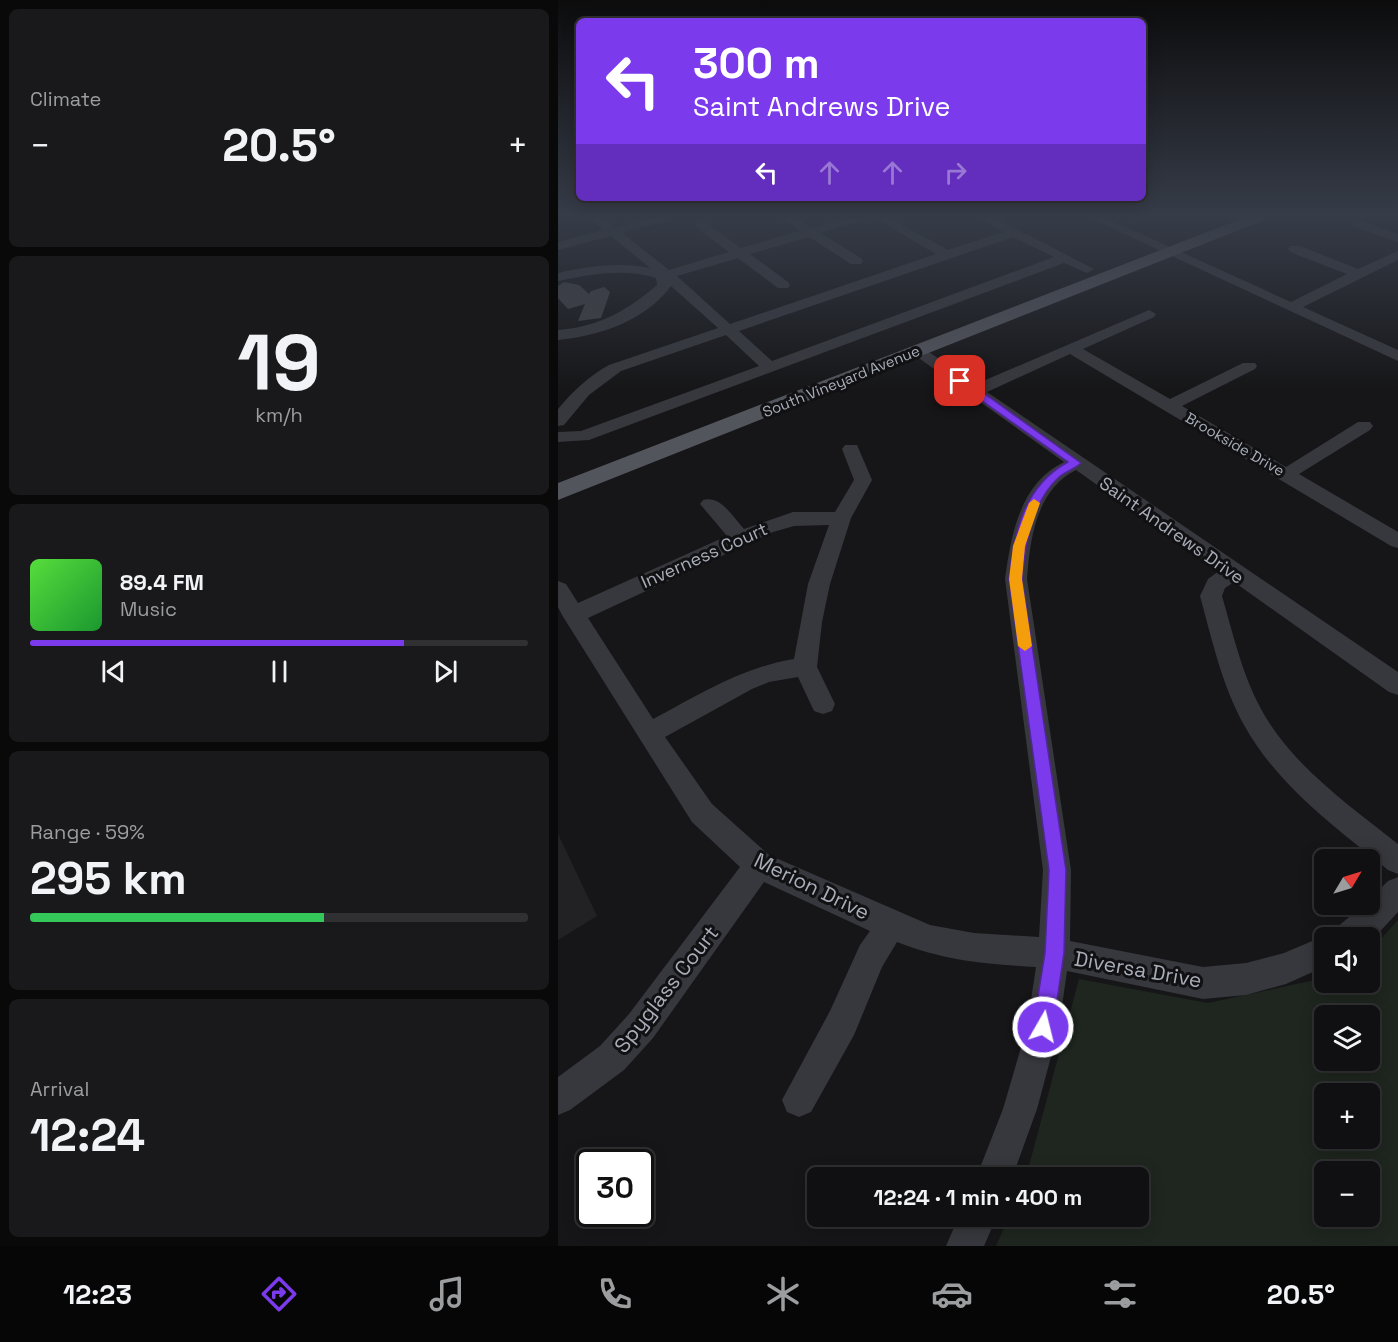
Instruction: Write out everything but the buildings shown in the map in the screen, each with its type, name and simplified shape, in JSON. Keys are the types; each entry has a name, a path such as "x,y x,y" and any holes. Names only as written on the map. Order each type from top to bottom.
{"main road":[{"name":"South Vineyard Avenue","path":"558,492 1110,275"}],"street":[{"path":"661,275 728,328 770,367"},
{"path":"770,275 783,285"},
{"path":"558,421 583,391 597,378 615,368 884,275"},
{"path":"558,437 583,436 1019,275"},
{"path":"1220,275 1398,356"},
{"path":"1291,307 1356,275"},
{"path":"558,335 595,329 625,317 649,301 664,286 665,276"},
{"path":"974,391 1149,314"},
{"name":"Brookside Drive","path":"1071,348 1398,541"},
{"name":"Saint Andrews Drive","path":"917,351 1232,572 1398,685"},
{"path":"1170,406 1249,366"},
{"path":"1287,474 1364,426"},
{"path":"823,704 805,666 819,584 840,518 863,480 850,449"},
{"path":"998,1167 1020,1108 1043,1027 1054,953 1058,870 1016,579 1019,546 1037,495 1054,474 1076,463"},
{"path":"711,504 740,538"},
{"name":"Inverness Court","path":"573,615 766,526 793,519 840,518"},
{"path":"1232,572 1216,584 1211,597 1239,687 1261,732 1308,786 1398,861"},
{"name":"Merion Drive","path":"558,589 649,734 702,813 759,865 891,925 930,940 974,948 1054,953"},
{"path":"649,734 744,682 766,673 805,666"},
{"name":"Spyglass Court","path":"558,1098 612,1058 641,1026 759,865"},
{"path":"1362,927 1398,891"},
{"path":"799,1100 842,1023 871,956 891,925"},
{"name":"Diversa Drive","path":"1054,953 1203,983 1246,979 1286,968 1314,955"},
{"path":"965,1246 973,1227"}],"shaded area":[{"path":"558,834 597,916 558,940"},
{"path":"1398,920 1398,1246 996,1246 1005,1227 1149,1227 1149,1167 1029,1167 1079,979 1208,1003 1314,980 1314,993 1380,993 1380,940"}],"slow traffic":[{"path":"1025,646 1016,579 1019,546 1034,503"}],"route":[{"path":"960,381 1076,463 1054,474 1037,495 1019,546 1016,579 1058,870 1054,953 1043,1027"}]}
